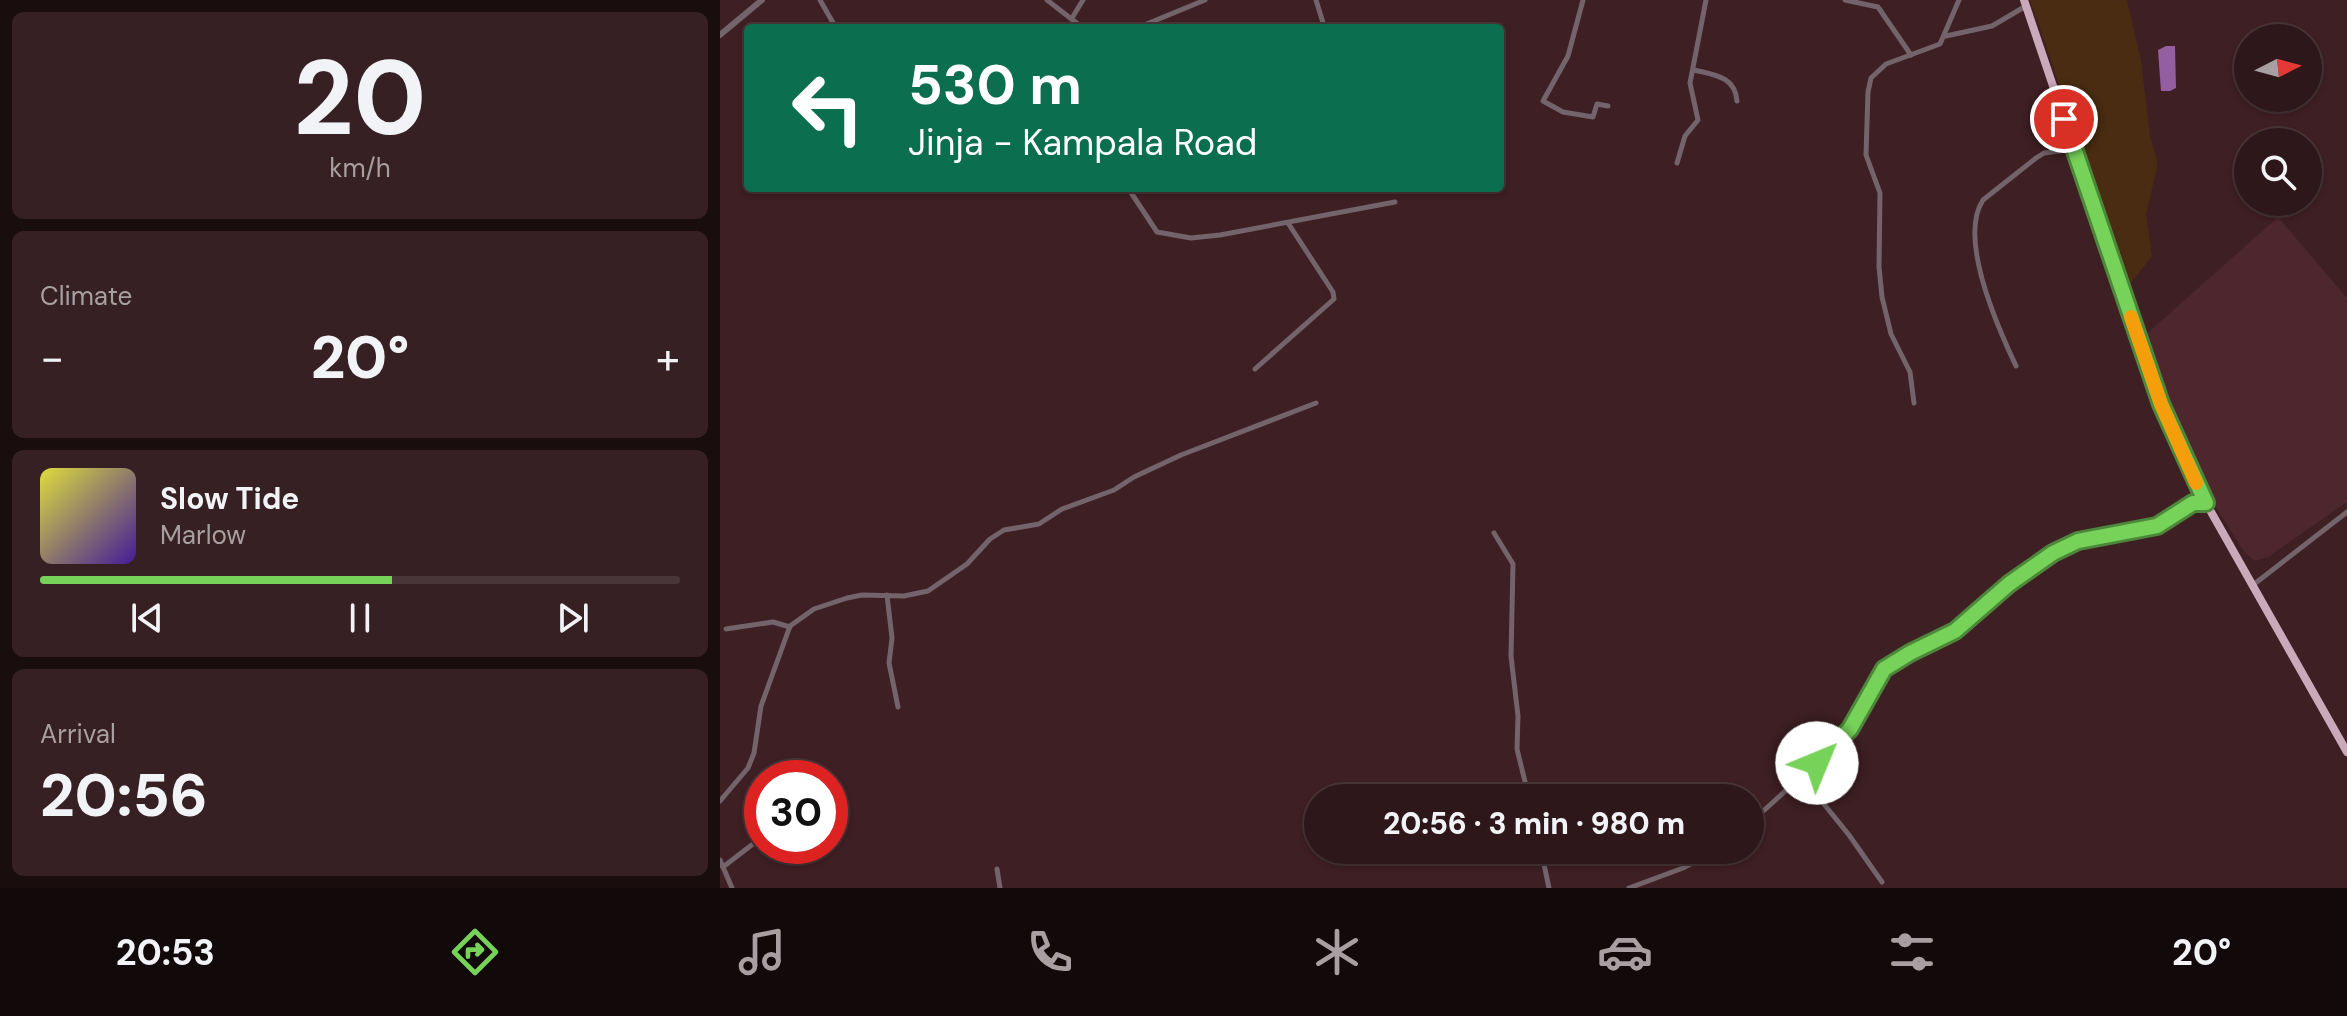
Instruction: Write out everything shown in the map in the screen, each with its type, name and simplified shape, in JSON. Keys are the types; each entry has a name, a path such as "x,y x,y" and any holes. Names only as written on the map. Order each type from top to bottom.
{"highway":[{"path":"2025,3 2161,404 2206,503 2347,752"}],"street":[{"path":"720,35 762,0"},
{"path":"820,0 834,24"},
{"path":"1047,0 1079,24"},
{"path":"1072,18 1083,0"},
{"path":"1147,24 1205,0"},
{"path":"1316,0 1323,24"},
{"path":"1583,0 1568,56 1543,101 1563,112 1593,117 1597,104 1608,106"},
{"path":"1677,163 1685,136 1698,120 1690,83 1706,0"},
{"path":"1845,0 1878,7 1911,55"},
{"path":"1914,403 1910,372 1891,334 1882,297 1879,267 1880,193 1866,155 1868,92 1871,78 1886,64 1940,44 1959,0"},
{"path":"1945,36 1992,26 2025,3"},
{"path":"1694,70 1720,75 1730,82 1737,101"},
{"path":"2016,366 1999,333 1989,304 1979,258 1977,209 1983,200 2044,153 2074,149"},
{"path":"1131,192 1160,233 1188,237 1206,237 1395,202"},
{"path":"1255,369 1334,299 1333,292 1288,223"},
{"path":"720,801 748,768 754,753 761,706 790,627 800,616 847,598 918,595 928,591 967,564 990,539 1004,530 1039,524 1062,509 1114,490 1181,455 1316,403"},
{"path":"1764,811 1850,729 1881,674 1890,664 1955,631 2009,584 2064,547 2088,539 2157,526 2193,503 2206,503"},
{"path":"2252,586 2347,512"},
{"path":"1494,533 1513,564 1511,656 1518,716 1517,749 1526,784"},
{"path":"887,595 892,638 889,663 898,707"},
{"path":"726,629 773,622 790,627"},
{"path":"1802,777 1882,882"},
{"path":"723,867 744,851"},
{"path":"720,860 732,888"},
{"path":"1544,864 1549,888"},
{"path":"1629,888 1691,864"},
{"path":"997,869 1000,888"}],"shaded area":[{"path":"2030,0 2127,0 2141,60 2150,136 2158,164 2146,214 2152,256 2128,287"},
{"path":"2175,46 2176,88 2161,91 2158,50"},
{"path":"2278,217 2347,298 2347,502 2268,557 2255,561 2245,553 2213,503 2173,422 2143,337"}],"slow traffic":[{"path":"2131,317 2161,404 2196,483"}],"route":[{"path":"1817,763 1850,729 1884,669 1955,631 2009,584 2053,553 2078,541 2157,526 2193,503 2206,503 2161,404 2064,119"}]}
